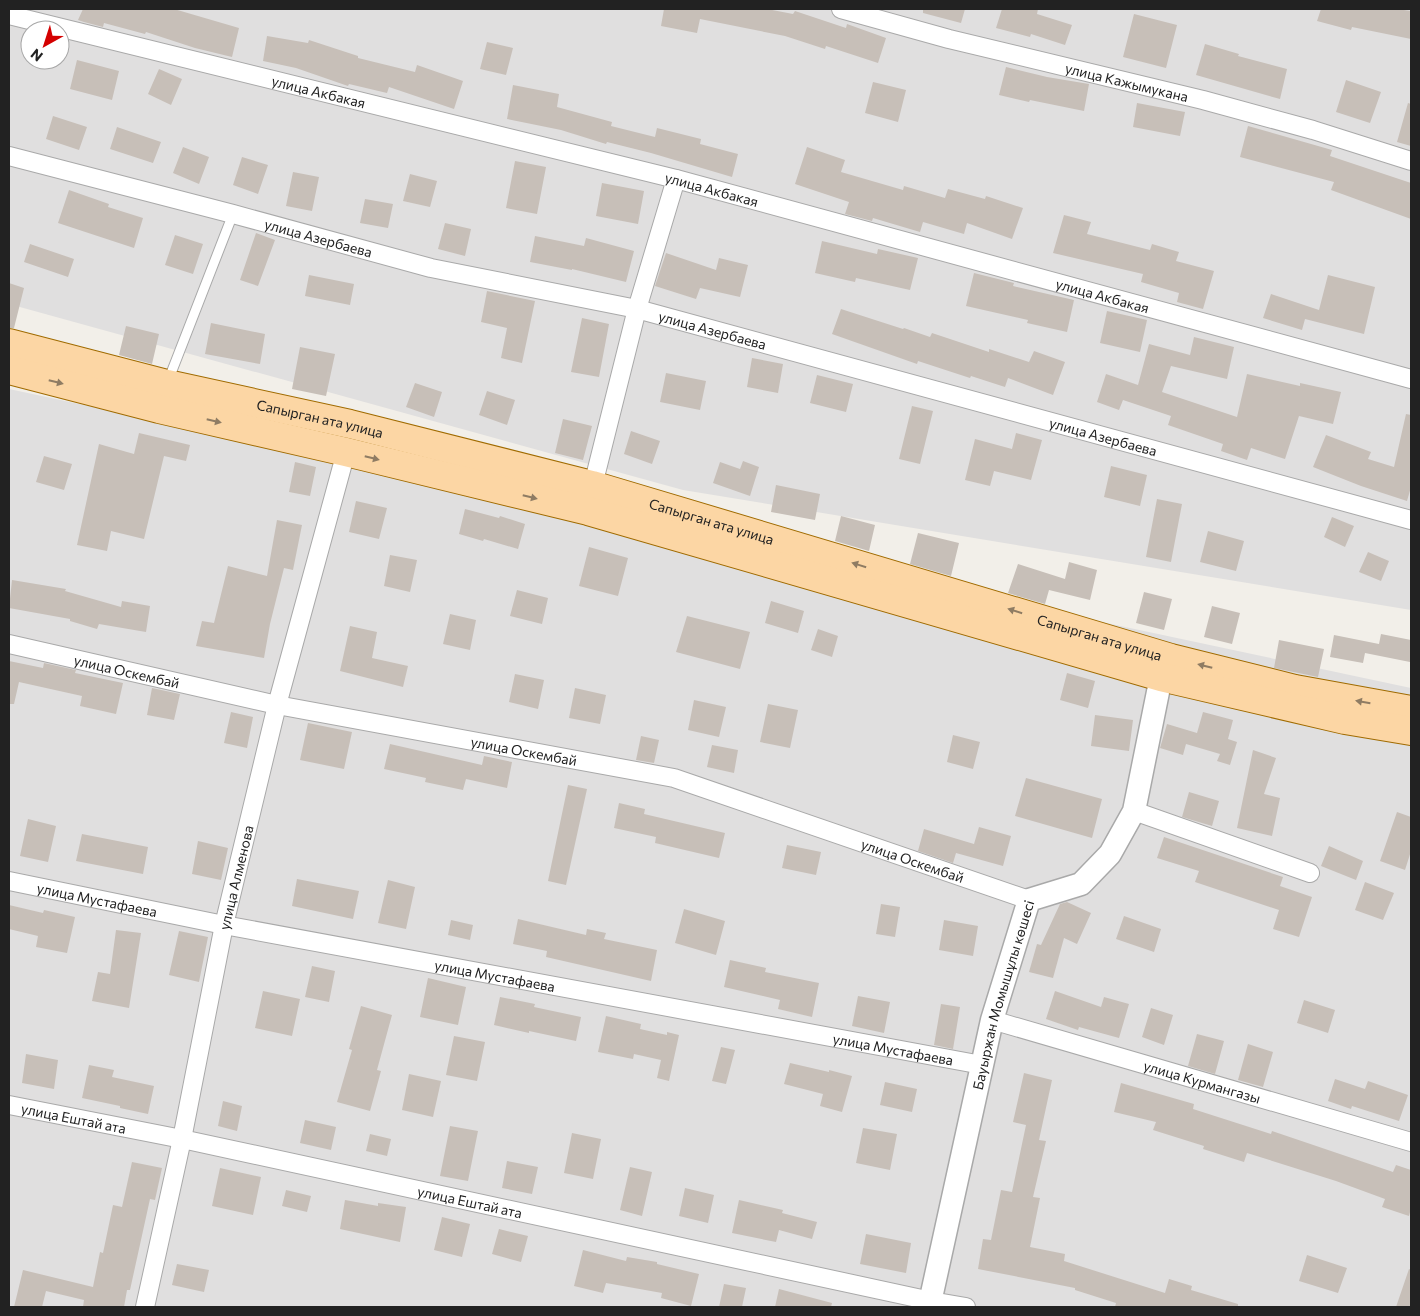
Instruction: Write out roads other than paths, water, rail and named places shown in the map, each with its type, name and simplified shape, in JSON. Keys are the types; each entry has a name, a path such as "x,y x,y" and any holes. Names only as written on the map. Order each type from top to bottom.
{"main road":[{"name":"Сапырган ата улица","path":"9,343 167,384 350,424 592,485 1171,658 1295,689 1411,710"},
{"name":"Сапырган ата улица","path":"9,370 159,409 588,511 1161,677 1345,720 1411,731"}],"street":[{"name":"улица Кажымукана","path":"841,9 949,39 1203,100 1313,130 1411,161"},
{"name":"улица Акбакая","path":"9,15 676,179 1411,379"},
{"name":"улица Азербаева","path":"9,156 431,268 637,309 1411,520"},
{"path":"588,511 592,485 637,309 676,179"},
{"name":"улица Алменова","path":"145,1307 182,1140 224,925 277,705 346,452"},
{"name":"улица Оскембай","path":"9,644 277,705 674,778 1028,900"},
{"name":"Бауыржан Момышұлы көшесі","path":"930,1304 992,1020 1028,900 1081,884 1110,854 1134,811 1161,677"},
{"path":"1134,811 1310,873"},
{"name":"улица Мустафаева","path":"9,881 224,925 982,1065"},
{"name":"улица Курмангазы","path":"992,1020 1411,1142"},
{"name":"улица Ештай ата","path":"9,1105 182,1140 930,1304 966,1307"}],"lane":[{"path":"167,384 233,214"}]}
